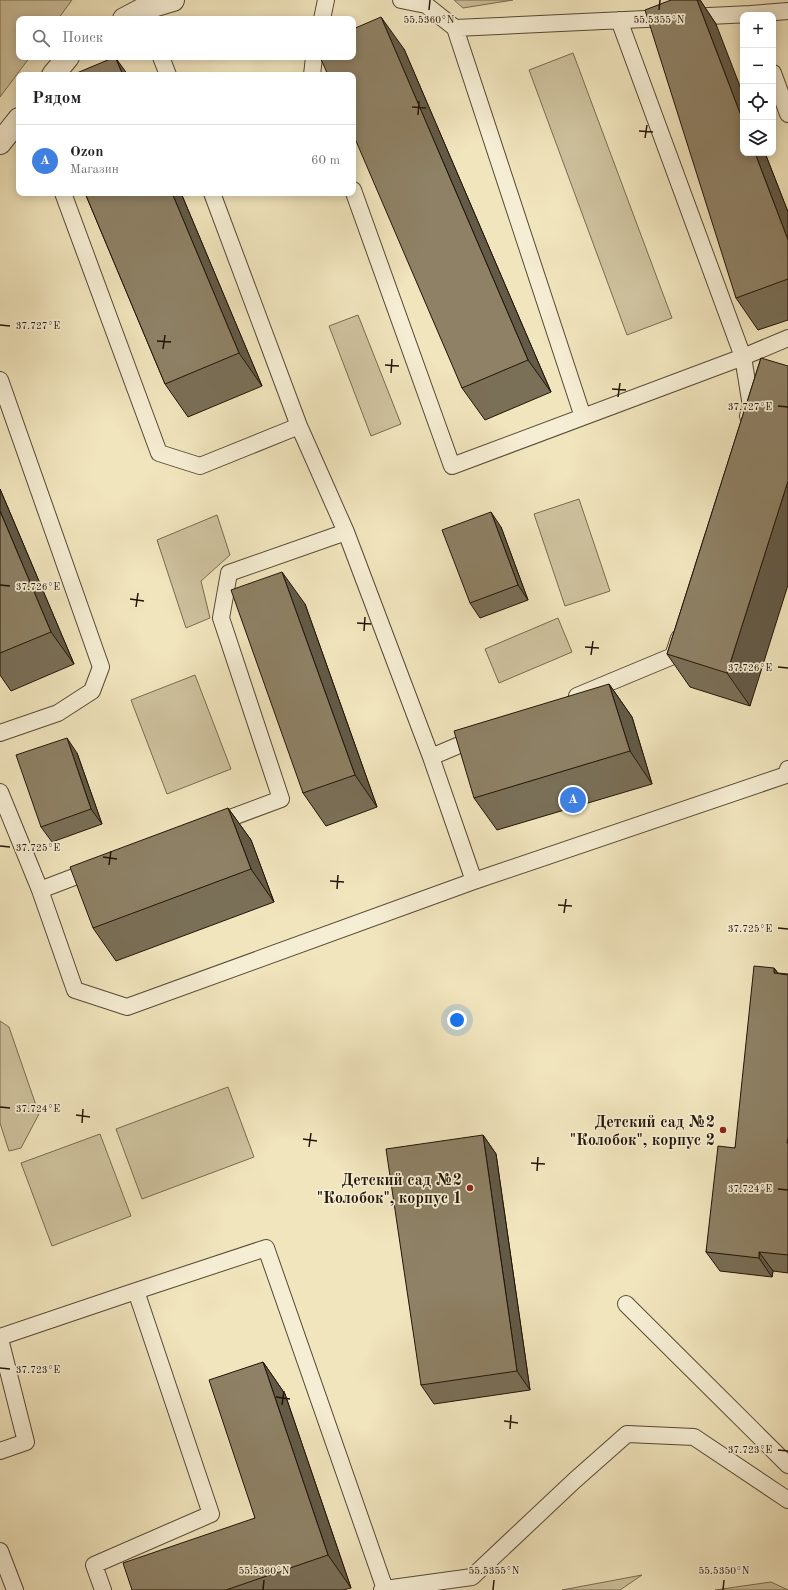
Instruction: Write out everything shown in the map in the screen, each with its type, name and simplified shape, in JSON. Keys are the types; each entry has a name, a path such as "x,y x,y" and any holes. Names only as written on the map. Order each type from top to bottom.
{"street":[{"path":"145,14 173,0"},
{"path":"56,72 66,60"},
{"path":"0,143 16,123"}],"lane":[{"path":"323,16 326,0"},
{"path":"401,0 426,5 455,28 583,417"},
{"path":"776,12 788,11"},
{"path":"455,28 740,14"},
{"path":"619,20 743,357 751,406 744,428"},
{"path":"162,60 167,72"},
{"path":"312,72 314,60"},
{"path":"776,81 788,114"},
{"path":"64,196 159,453 200,466 299,426"},
{"path":"213,196 299,426 346,532 431,757 474,881"},
{"path":"355,196 452,466 743,357 788,338"},
{"path":"0,380 101,667 92,691 58,713 0,733"},
{"path":"200,829 281,799 221,618 229,573 346,532"},
{"path":"563,702 673,656 682,626"},
{"path":"431,757 490,732"},
{"path":"0,792 40,890 75,990 127,1007 474,881 787,775"},
{"path":"40,890 105,865"},
{"path":"0,1451 26,1442 0,1338 266,1248 383,1589 472,1577 575,1480 627,1434 694,1437 788,1500"},
{"path":"103,1590 94,1565 212,1514 136,1291"},
{"path":"626,1304 788,1465"},
{"path":"0,1551 15,1590"}],"shaded area":[{"path":"0,0 72,0 60,16 16,16 16,60 28,60 19,72 16,72 16,76 0,97"},
{"path":"454,0 513,0 463,8"},
{"path":"573,53 672,318 627,335 529,70"},
{"path":"358,315 401,424 371,436 329,326"},
{"path":"579,499 610,591 565,606 534,514"},
{"path":"217,515 230,555 201,581 210,618 186,628 157,540"},
{"path":"558,618 572,652 499,683 485,649"},
{"path":"195,675 231,769 167,794 131,700"},
{"path":"0,1021 9,1027 39,1114 21,1148 9,1151 0,1123"},
{"path":"228,1087 254,1157 142,1199 116,1129"},
{"path":"100,1134 131,1216 52,1246 21,1163"},
{"path":"642,1575 620,1590 562,1590"},
{"path":"771,1582 788,1590 715,1590"}],"building":[{"path":"671,0 697,0 740,113 740,156 756,156 788,240 788,279 736,298 645,10"},
{"path":"381,17 528,360 462,388 356,141 356,72 327,72 321,60 356,60 356,28"},
{"path":"108,60 116,60 122,72 79,72"},
{"path":"86,196 173,196 239,353 165,384"},
{"path":"761,358 788,366 788,481 727,673 667,654"},
{"path":"0,511 51,632 0,653"},
{"path":"491,512 518,585 470,603 442,530"},
{"path":"282,572 355,775 303,793 231,590"},
{"path":"609,684 630,751 474,798 454,731"},
{"path":"67,738 91,809 41,827 16,755"},
{"path":"228,808 251,869 93,928 70,867"},
{"path":"754,966 774,968 774,973 788,975 788,1255 759,1252 759,1258 706,1252 718,1146 735,1148"},
{"path":"483,1135 517,1371 421,1385 386,1149"},
{"path":"263,1362 328,1555 226,1590 132,1590 123,1563 255,1518 209,1380"}],"place":[{"name":"Ozon","path":"573,800"},
{"name":"Детский сад №2 \"Колобок\", корпус 2","path":"723,1130"},
{"name":"Детский сад №2 \"Колобок\", корпус 1","path":"470,1188"}]}
